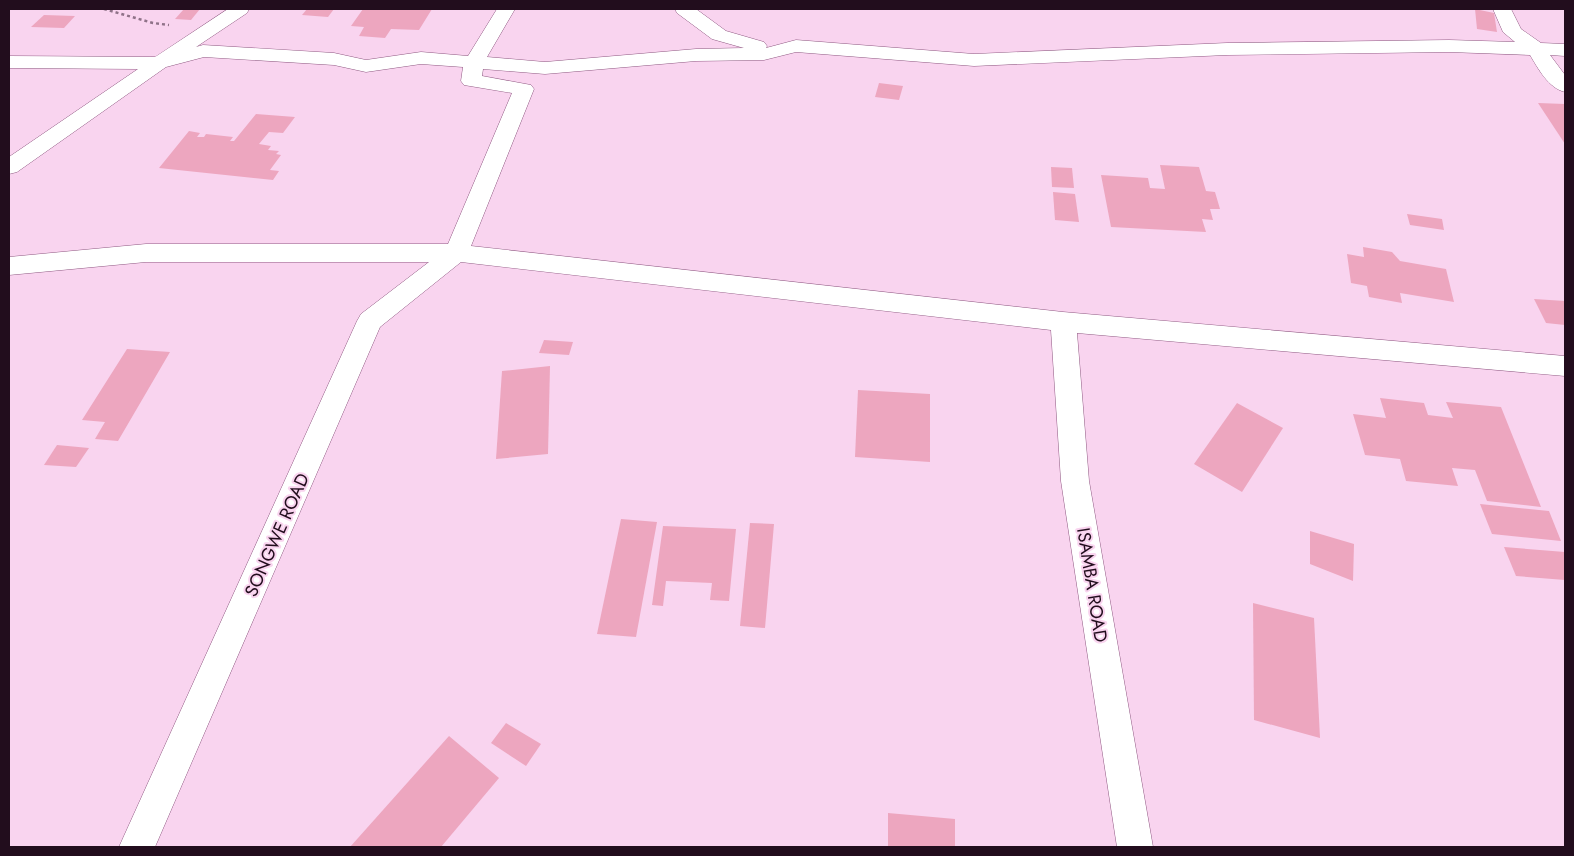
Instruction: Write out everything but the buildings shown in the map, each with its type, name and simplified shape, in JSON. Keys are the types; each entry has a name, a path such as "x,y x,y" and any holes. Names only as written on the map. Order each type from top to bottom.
{"street":[{"path":"9,167 240,9"},
{"path":"456,253 524,89 471,81 474,62 506,9"},
{"path":"684,9 719,35 753,46 796,46 974,60 1227,49 1449,46 1565,50"},
{"path":"1502,9 1513,32 1536,49 1550,71 1565,86"},
{"path":"9,62 159,63 203,51 334,59 366,66 421,58 545,68 696,56 764,54 796,46"},
{"path":"9,266 146,253 456,253 1063,322 1565,366"},
{"name":"SONGWE ROAD","path":"137,847 370,321 456,253"},
{"name":"ISAMBA ROAD","path":"1063,322 1075,481 1134,847"}],"path":[{"path":"104,9 153,24 210,29"}]}
